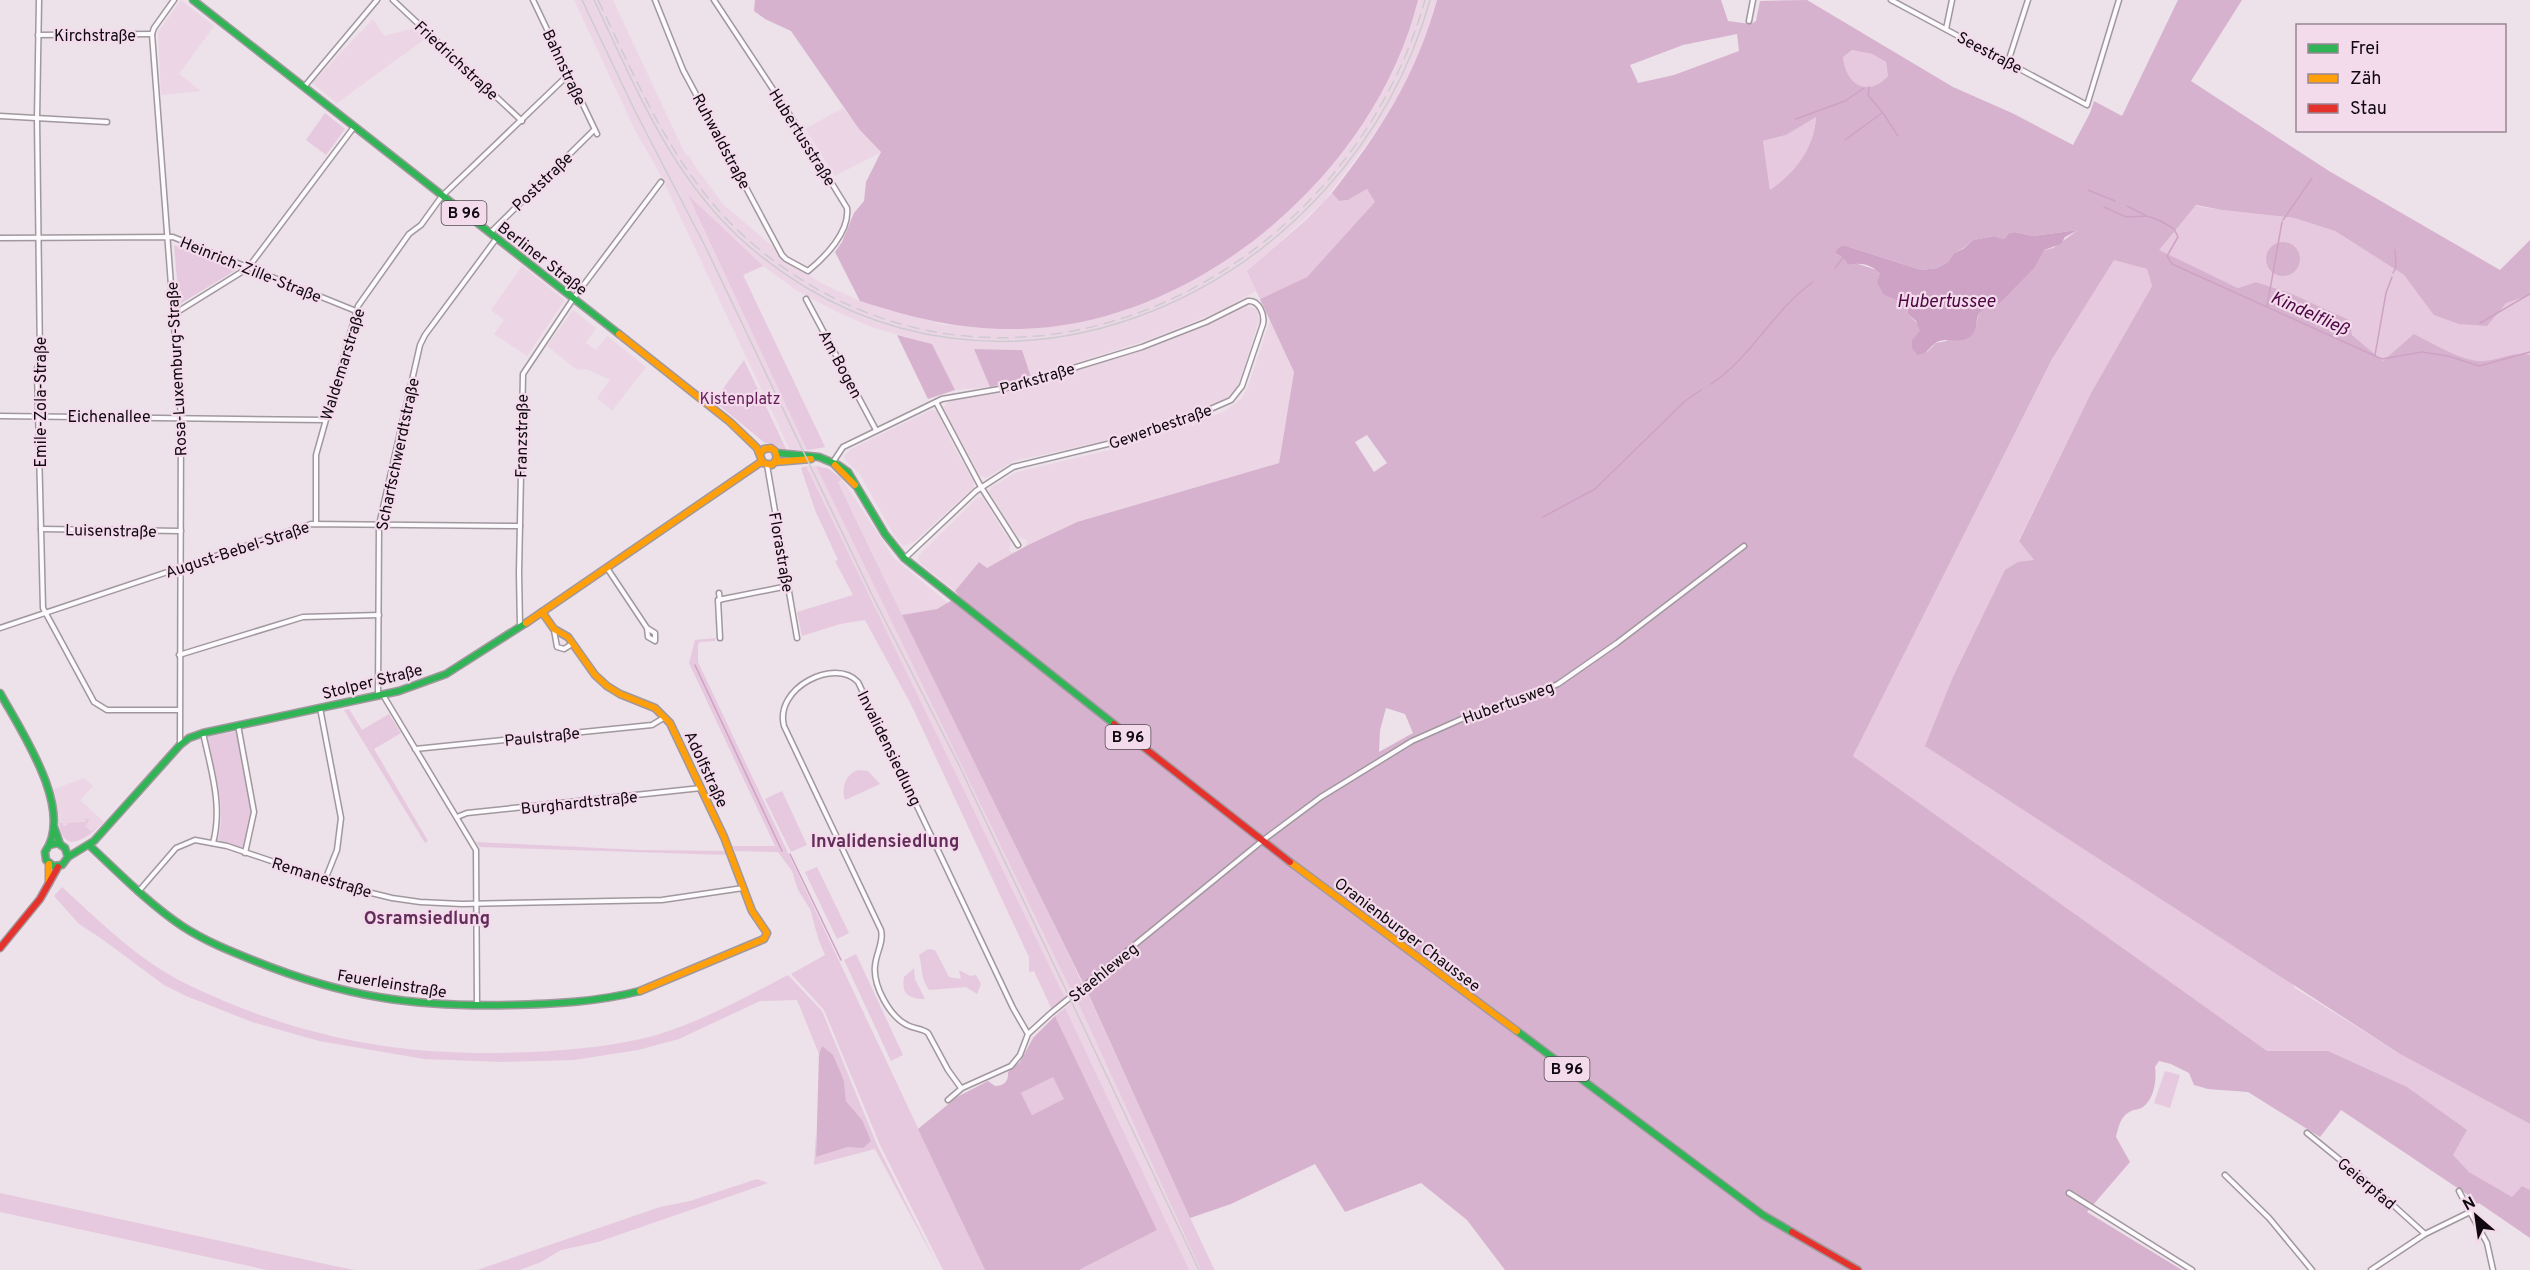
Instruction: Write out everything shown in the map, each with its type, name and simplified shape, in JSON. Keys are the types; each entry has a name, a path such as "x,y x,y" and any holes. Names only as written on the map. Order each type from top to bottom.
{"main road":[{"name":"Berliner Straße","path":"193,0 734,426 768,448"},
{"name":"Berliner Straße","path":"734,426 760,454"},
{"name":"B 96","path":"768,448 783,456 806,455 833,463 858,486 893,546 904,558"},
{"path":"764,464 760,454 768,448"},
{"path":"775,462 777,453"},
{"name":"B 96","path":"764,464 814,458"},
{"name":"Stolper Straße","path":"68,857 85,846 189,738 238,725 381,696 426,683 446,674 764,464"},
{"name":"Oranienburger Chaussee","path":"904,558 1262,841 1763,1215 1858,1270"},
{"path":"542,612 554,629 563,634 595,675 607,686 620,694 655,708 665,716"},
{"path":"0,693 42,769 49,792 54,827 68,857 58,867 32,912 0,948"},
{"name":"Adolfstraße","path":"665,716 729,846 752,911 767,933 766,938 760,941"},
{"path":"49,883 49,864 45,856 51,845 54,827"},
{"path":"51,845 85,846"},
{"name":"Feuerleinstraße","path":"85,846 138,892 182,926 210,943 295,977 371,997 429,1004 477,1006 562,1004 611,999 647,989 760,941"},
{"path":"49,864 58,867"}],"street":[{"name":"Emile-Zola-Straße","path":"39,0 37,119 39,416 44,613 97,706 107,710 179,710"},
{"path":"152,34 174,0"},
{"path":"304,87 377,0"},
{"name":"Friedrichstraße","path":"393,0 522,121"},
{"name":"Bahnstraße","path":"533,0 596,132"},
{"name":"Ruhwaldstraße","path":"655,0 683,70 782,255 805,271"},
{"name":"Hubertusstraße","path":"714,0 788,112 847,208 834,246 809,270 805,271"},
{"path":"1749,21 1753,0"},
{"name":"Seestraße","path":"1891,0 2087,105 2119,0"},
{"path":"1946,29 1952,0"},
{"path":"2008,62 2028,0"},
{"name":"Kirchstraße","path":"38,35 152,34"},
{"name":"Rosa-Luxemburg-Straße","path":"152,34 181,417 180,745"},
{"name":"Waldemarstraße","path":"316,523 315,461 356,311 372,284 409,234 421,225 442,196 568,75"},
{"path":"0,116 107,122"},
{"path":"174,314 248,268 355,126"},
{"name":"Poststraße","path":"490,233 596,132"},
{"name":"Franzstraße","path":"520,627 521,380 573,299 661,182"},
{"name":"Heinrich-Zille-Straße","path":"0,238 168,236 356,311"},
{"name":"Scharfschwerdtstraße","path":"381,696 379,525 422,339 497,238"},
{"name":"Am Bogen","path":"806,298 876,430"},
{"name":"Parkstraße","path":"833,463 842,447 951,396 1017,386 1142,347 1249,301"},
{"name":"Gewerbestraße","path":"904,558 981,487 1016,466 1120,441 1230,401 1242,386 1264,322 1258,305 1249,301"},
{"path":"936,402 981,487 1018,546"},
{"name":"Eichenallee","path":"0,416 325,420"},
{"name":"Florastraße","path":"764,464 797,638"},
{"name":"August-Bebel-Straße","path":"0,628 180,566 316,523 520,525"},
{"name":"Luisenstraße","path":"41,529 181,531"},
{"name":"Hubertusweg","path":"1262,841 1321,796 1412,741 1479,712 1544,691 1565,680 1744,546"},
{"path":"607,568 647,628"},
{"path":"720,600 788,586"},
{"path":"719,593 720,600 717,603 720,638"},
{"path":"179,655 303,617 379,615"},
{"path":"554,629 557,647 564,649 572,644"},
{"name":"Invalidensiedlung","path":"962,1088 948,1070 930,1036 923,1029 904,1024 895,1015 878,986 874,972 882,941 881,930 784,726 783,706 795,690 811,680 834,672 847,674 858,682 1012,1007 1029,1034"},
{"path":"381,696 476,850 477,1006"},
{"path":"320,708 341,818 336,850 325,880"},
{"name":"Paulstraße","path":"415,749 652,725 665,716"},
{"path":"238,725 254,812 246,853"},
{"path":"203,733 218,807 218,825 213,843"},
{"name":"Burghardtstraße","path":"457,816 467,813 701,788"},
{"name":"Remanestraße","path":"138,892 179,846 195,840 213,843 325,880 392,898 442,903 663,900 743,888"},
{"name":"Staehleweg","path":"948,1100 962,1088 1011,1066 1020,1055 1029,1034 1262,841"},
{"name":"Geierpfad","path":"2307,1134 2372,1186 2425,1234"},
{"path":"2225,1175 2269,1218 2312,1270"},
{"path":"2459,1191 2487,1243 2493,1270"},
{"path":"2069,1193 2164,1250 2192,1270"},
{"path":"2371,1270 2425,1234 2470,1213"}],"shaded area":[{"path":"181,0 214,26 179,74 201,91 161,95 158,32"},
{"path":"574,0 613,0 686,156 692,159 723,204 777,250 780,256 821,283 860,301 945,325 1072,323 1119,312 1168,293 1213,269 1255,239 1295,205 1325,172 1354,136 1380,95 1398,59 1418,0 1437,0 1417,60 1393,108 1324,201 1248,271 1256,291 1220,311 1151,339 1031,377 1022,350 975,349 990,387 955,390 932,344 874,328 835,311 796,290 763,266 743,275 825,447 790,450 661,176 634,128"},
{"path":"755,0 1418,0 1396,63 1363,123 1321,178 1270,227 1214,268 1152,300 1087,321 1020,329 998,329 939,322 860,301 835,252 842,242 854,213 864,201 866,182 881,152 859,129 791,31 765,19 754,11"},
{"path":"1437,0 1721,0 1728,21 1751,24 1756,21 1760,1 1807,0 1953,87 2012,113 2073,145 2094,101 2122,116 2178,0 2242,0 2191,81 2329,171 2500,270 2530,240 2530,295 2506,303 2487,326 2459,324 2434,315 2404,275 2335,231 2294,218 2196,205 2159,250 2238,288 2256,282 2290,293 2349,320 2352,335 2383,361 2414,334 2448,352 2476,361 2518,354 2530,355 2530,1124 2400,1054 1925,746 1953,677 2005,570 2018,562 2034,560 2019,541 2091,393 2152,286 2147,269 2114,260 2052,359 1853,756 2267,1051 2328,1051 2407,1087 2467,1130 2453,1155 2469,1172 2512,1197 2522,1186 2530,1190 2530,1238 2479,1203 2475,1205 2471,1197 2341,1110 2320,1137 2248,1092 2208,1089 2194,1085 2189,1073 2159,1061 2155,1067 2155,1083 2147,1104 2126,1114 2118,1128 2116,1137 2130,1162 2087,1212 2182,1270 1505,1270 1467,1220 1421,1183 1345,1212 1315,1164 1231,1204 1190,1218 1087,991 902,615 937,609 959,596 955,591 979,562 987,568 1026,546 1077,522 1279,463 1294,372 1260,299 1307,277 1375,202 1367,189 1348,200 1339,201 1332,193 1395,102 1428,28","holes":["1737,34 1739,51 1674,75 1638,83 1630,65 1683,45","1852,50 1872,54 1886,62 1888,76 1880,83 1866,87 1853,81 1845,67 1843,57","1816,117 1812,139 1802,158 1788,175 1770,190 1763,141 1786,135","2078,230 2053,248 2044,250 1999,304 1979,313 1976,325 1946,341 1936,343 1927,352 1919,325 1908,314 1907,305 1890,295 1877,270 1855,263 1848,265 1836,254 1839,247 1843,245 1921,270 1937,268 1948,262 1954,253 1973,240 1994,236 2004,239 2009,233 2015,232 2033,236","1367,435 1387,463 1374,472 1355,442","1386,708 1405,714 1413,733 1379,752 1380,730"]},
{"path":"373,19 384,36 415,28 425,39 337,103 312,83"},
{"path":"843,108 881,152 835,176 805,129"},
{"path":"2283,242 2295,247 2300,259 2295,271 2283,276 2271,271 2266,259 2271,247"},
{"path":"522,266 565,300 527,356 494,334 504,320 491,310"},
{"path":"1246,306 1256,309 1260,322 1240,382 1234,393 1223,401 1119,438 1014,461 986,478 980,476 943,408 950,400 1018,389 1146,349 1217,321"},
{"path":"573,310 596,328 586,343 596,350 607,336 646,367 612,411 597,398 610,380 586,369 577,370 547,346"},
{"path":"1270,321 1294,372 1279,463 1077,522 1026,546 1027,540 1017,537 989,492 991,487 1017,472 1122,447 1191,424 1195,425 1195,423 1225,411 1241,399 1248,387"},
{"path":"897,335 932,344 955,390 928,399"},
{"path":"974,349 1022,350 1031,377 990,387"},
{"path":"931,410 937,411 974,482 973,488 914,542 903,546 895,537 859,473 846,461 844,456 851,449"},
{"path":"806,466 816,466 890,616 902,614 838,482 842,479 894,558 948,603 937,609 905,615 1082,983 1051,1009 1034,971 1029,972 1029,957 915,713 865,620 879,617"},
{"path":"983,497 1004,533 1011,540 1009,551 1015,553 987,568 979,562 955,591 922,565 918,560 919,555 977,498"},
{"path":"84,778 93,786 80,800 104,822 89,835 71,842 61,834 54,789"},
{"path":"1086,990 1215,1270 1177,1270 1055,1016"},
{"path":"1055,1016 1157,1230 1079,1270 985,1270 918,1129 957,1097 988,1081 995,1086 1003,1084 1008,1078 1008,1072 1020,1062 1033,1038","holes":["1053,1077 1064,1099 1032,1115 1021,1093"]},
{"path":"822,1046 833,1055 844,1081 846,1101 862,1120 871,1141 863,1148 848,1147 816,1157 819,1054"}],"green space":[{"path":"1852,50 1872,54 1886,62 1888,76 1873,87 1859,86 1848,75 1843,57"},
{"path":"325,113 345,129 326,155 306,140"},
{"path":"1816,116 1812,139 1802,158 1788,175 1770,190 1763,141 1786,135"},
{"path":"1367,189 1376,202 1307,277 1260,299 1247,271 1307,219 1332,193 1339,201 1348,200"},
{"path":"688,195 763,266 743,275 825,447 807,450"},
{"path":"2146,198 2294,218 2335,231 2404,275 2415,289 2530,267 2530,429 2457,355 2449,353 2383,361 2352,335 2348,320 2290,293 2256,282 2238,288 2158,251"},
{"path":"174,245 236,270 178,305 178,300 182,299 181,291 178,291"},
{"path":"2114,259 2147,269 2152,286 2091,393 2019,540 2034,560 2295,988 2400,1054 2530,1124 2530,1190 2522,1186 2512,1198 2469,1172 2328,1051 2267,1052 1853,756 2052,359"},
{"name":"Kistenplatz","path":"744,360 787,451 765,443 714,401"},
{"path":"806,466 1065,998 1052,1009 1034,971 1029,972 1029,957 910,702 865,620 840,624 802,636 797,612 853,595 835,561 838,560 815,510 801,468"},
{"path":"816,466 829,469 842,479 838,482 1082,983 1072,992"},
{"path":"715,638 715,641 700,642 698,662 985,1270 943,1270 880,1145 824,1010 791,974 825,955 810,909 798,890 792,871 778,852 735,851 732,846 775,846 689,663 695,640"},
{"path":"349,709 362,730 389,714 401,733 374,749 428,841 425,843 344,710"},
{"path":"238,731 250,791 251,808 249,837 244,849 218,840 220,801 206,737"},
{"path":"858,770 868,771 880,784 845,800 845,782"},
{"path":"782,791 807,845 791,852 765,799"},
{"path":"85,818 90,820 85,826 91,831 98,827 74,842 65,838 59,823 67,826 67,823 86,822"},
{"path":"476,842 640,850 727,851 728,855 480,847"},
{"path":"817,867 849,933 837,939 805,872"},
{"path":"62,887 136,952 163,971 193,987 262,1016 300,1028 374,1044 412,1049 489,1053 530,1052 579,1049 628,1042 693,1022 788,975 822,1011 878,1147 940,1270 875,1149 814,1165 816,1133 816,1157 848,1147 863,1147 862,1120 846,1101 844,1081 822,1046 819,1054 797,1000 760,1001 679,1039 638,1050 574,1060 503,1062 424,1059 319,1041 252,1022 186,996 164,985 79,924 54,896"},
{"path":"928,949 935,950 949,977 961,979 959,970 970,976 976,975 981,984 977,994 966,987 929,990 923,977 919,955"},
{"path":"856,954 903,1055 891,1061 844,960"},
{"path":"914,968 915,979 925,999 911,997 905,991 904,977"},
{"path":"1086,990 1214,1270 1201,1270 1076,998"},
{"path":"1065,1008 1189,1270 1079,1270 1157,1230 1055,1016"},
{"path":"2165,1071 2180,1075 2170,1108 2154,1103"},
{"path":"1053,1076 1065,1099 1032,1115 1021,1093"},
{"path":"757,1179 768,1183 598,1242 561,1250 541,1262 520,1270 477,1270 660,1207 690,1201"},
{"path":"0,1193 355,1270 267,1270 0,1212"}],"water":[{"name":"Hubertussee","path":"2078,230 2065,237 2061,244 2044,250 2034,268 1999,304 1979,313 1975,330 1970,336 1962,340 1942,340 1926,352 1917,355 1912,348 1912,340 1920,331 1916,321 1908,314 1907,305 1883,294 1877,282 1880,274 1873,268 1861,264 1848,265 1835,253 1843,245 1921,270 1937,268 1948,262 1954,253 1973,240 1994,236 2004,239 2009,233 2015,232 2033,236"}],"waterway":[{"path":"1869,87 1868,95 1898,136"},
{"path":"1796,119 1845,101 1864,88"},
{"path":"1845,140 1882,113"},
{"path":"2283,220 2312,178"},
{"path":"2088,190 2115,201"},
{"path":"2127,206 2145,215"},
{"name":"Kindelfließ","path":"2104,207 2126,217 2147,216 2174,229 2178,237 2167,256 2172,264 2382,359 2422,352 2448,356 2479,366 2530,352"},
{"path":"2267,307 2282,222"},
{"path":"2393,273 2396,267 2395,250"},
{"path":"1835,268 1843,258"},
{"path":"2375,355 2386,293 2392,277"},
{"path":"1711,384 1739,361 1786,306 1813,282"},
{"name":"Kindelfließ","path":"2480,323 2530,294"},
{"path":"1543,517 1595,489 1685,401 1701,390"},
{"path":"695,665 782,851"},
{"path":"790,854 841,960"}],"tram line":[{"path":"582,0 635,111 704,244 872,595 959,765 1199,1270"},
{"path":"594,0 642,101 678,164 724,222 751,248 848,309 950,338 1053,338 1153,311 1245,261 1325,190 1388,102 1430,0"}],"railway":[{"path":"598,0 663,132 682,162 703,192 754,245 850,306 951,334 1053,334 1151,308 1242,258 1321,188 1383,101 1425,0"}],"traffic: fast":[{"path":"193,0 619,334"},
{"path":"777,453 819,457 848,472 885,534 904,558 1114,724"},
{"path":"68,857 94,841 180,745 189,738 203,733 399,691 446,674 526,623"},
{"path":"0,693 42,771 49,793 54,815 53,835 45,852 46,860 53,866 62,865 68,857 65,848 58,843 50,845"},
{"path":"54,827 60,844"},
{"path":"89,845 146,898 191,931 218,945 288,973 349,991 410,1001 474,1005 575,1002 640,991"},
{"path":"1517,1031 1763,1215 1792,1232"}],"traffic: slow":[{"path":"619,334 730,422 757,448 763,463 772,465 777,458 775,451 771,448 764,449 760,454"},
{"path":"775,462 811,459"},
{"path":"526,623 761,462"},
{"path":"835,465 855,485"},
{"path":"542,612 554,629 568,637 595,675 607,686 620,694 655,708 670,723 724,837 752,911 767,933 764,939 640,991"},
{"path":"1290,862 1517,1031"},
{"path":"49,864 49,883"}],"traffic: jam":[{"path":"1114,724 1290,862"},
{"path":"0,948 40,899 58,867"},
{"path":"1792,1232 1858,1270"}],"district":[{"name":"Invalidensiedlung","path":"885,841"},
{"name":"Osramsiedlung","path":"427,918"}]}
